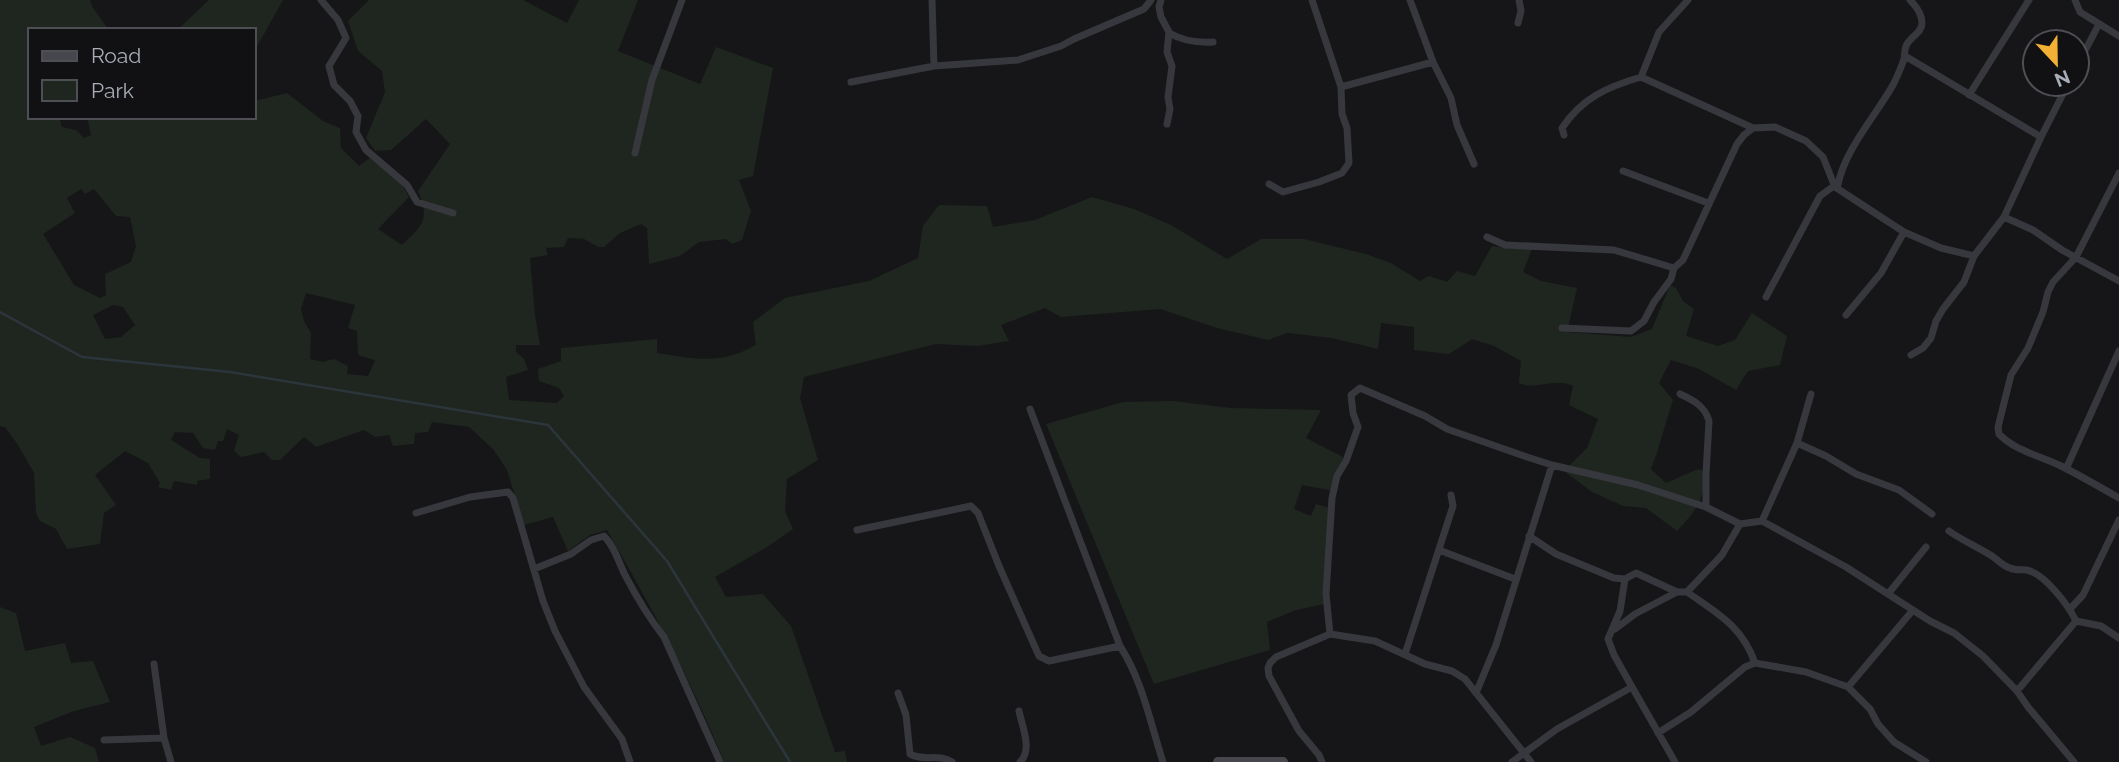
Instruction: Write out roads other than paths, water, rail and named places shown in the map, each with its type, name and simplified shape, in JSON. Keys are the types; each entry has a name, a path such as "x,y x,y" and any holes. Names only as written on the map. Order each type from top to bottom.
{"street":[{"path":"321,0 338,20 346,38 329,66 334,85 350,101 358,116 356,132 366,150 407,185 417,202 453,213"},
{"path":"932,0 933,66"},
{"path":"851,82 933,66 1018,60 1061,46 1144,9 1152,0"},
{"path":"1161,0 1161,17 1169,33 1188,41 1213,42"},
{"path":"1269,184 1283,192 1342,173 1349,163 1341,87 1312,0"},
{"path":"1410,0 1433,62 1451,98 1457,125 1474,164"},
{"path":"1518,23 1521,11 1519,0"},
{"path":"1641,77 1659,33 1688,0"},
{"path":"1766,297 1820,196 1838,185 1852,151 1895,82 1905,57 1905,47 1911,37 1920,31 1923,24 1911,0"},
{"path":"1969,95 2029,0"},
{"path":"2075,0 2080,12 2119,36"},
{"path":"635,153 652,80 680,1"},
{"path":"2091,39 2099,24"},
{"path":"1167,124 1172,75 1167,52 1169,33"},
{"path":"1905,57 2041,137"},
{"path":"1341,87 1433,62"},
{"path":"1564,135 1562,128 1585,102 1612,86 1641,77 1753,128 1775,127 1806,141 1823,157 1835,187 1904,232 1941,248 1974,257"},
{"path":"1911,355 1923,348 1931,338 1936,321 1964,282 1974,257 2004,217 2061,98"},
{"path":"1562,328 1631,331 1644,321 1671,279 1674,268 1683,260 1737,145 1753,128"},
{"path":"1623,171 1708,202"},
{"path":"2119,173 2076,257 2053,282 2048,292 2028,348 2011,375 1998,427 1999,433 2010,443 2119,498"},
{"path":"2004,217 2033,230 2119,281"},
{"path":"1846,315 1881,273 1904,232"},
{"path":"1486,237 1504,245 1614,250 1674,268"},
{"path":"2066,469 2119,351"},
{"path":"1330,634 1326,594 1332,498 1337,476 1346,461 1358,427 1351,395 1360,388 1425,416 1447,429 1552,465 1638,485 1706,507 1740,524 1762,521 1846,567 1954,633 1983,656 2018,691 2034,715 2074,762"},
{"path":"1680,394 1696,402 1708,416 1706,507"},
{"path":"1762,521 1797,443 1811,394"},
{"path":"1030,409 1121,646 1143,691 1163,762"},
{"path":"1797,443 1856,474 1899,490 1932,514"},
{"path":"1476,693 1496,645 1552,465"},
{"path":"416,513 470,497 508,492 513,498 543,601 572,666 622,739 630,762"},
{"path":"1405,654 1452,506 1451,495"},
{"path":"857,530 971,506 978,513 1039,656 1049,661 1121,646"},
{"path":"2070,609 2083,595 2119,520"},
{"path":"1687,592 1722,555 1740,524"},
{"path":"1949,531 2007,567 2028,570 2041,578 2070,609 2076,621"},
{"path":"534,569 571,554 591,540 604,536 612,544 625,575 664,637 720,762"},
{"path":"1529,536 1556,554 1614,578 1625,579 1636,573 1678,592 1687,592 1731,622 1750,650 1755,663"},
{"path":"1888,594 1927,547"},
{"path":"1439,550 1515,579"},
{"path":"1625,579 1620,611 1608,639 1614,656 1675,762"},
{"path":"1613,630 1635,614 1678,592"},
{"path":"1848,687 1913,610"},
{"path":"2076,621 2101,626 2119,638"},
{"path":"2018,691 2076,621"},
{"path":"1322,762 1299,731 1269,676 1268,668 1270,663 1282,654 1330,634 1375,641 1425,664 1452,671 1465,679 1531,762"},
{"path":"1658,733 1691,712 1745,667 1755,663 1806,672 1848,687 1870,709 1894,742 1926,762"},
{"path":"154,664 170,762"},
{"path":"1511,762 1557,729 1632,687"},
{"path":"898,693 906,715 909,754 913,758 944,758 952,762"},
{"path":"1019,711 1027,750 1020,762"},
{"path":"104,740 164,738"},
{"path":"1218,762 1283,762"}],"waterway":[{"path":"0,312 82,357 230,372 548,425 667,561 790,762"}]}
